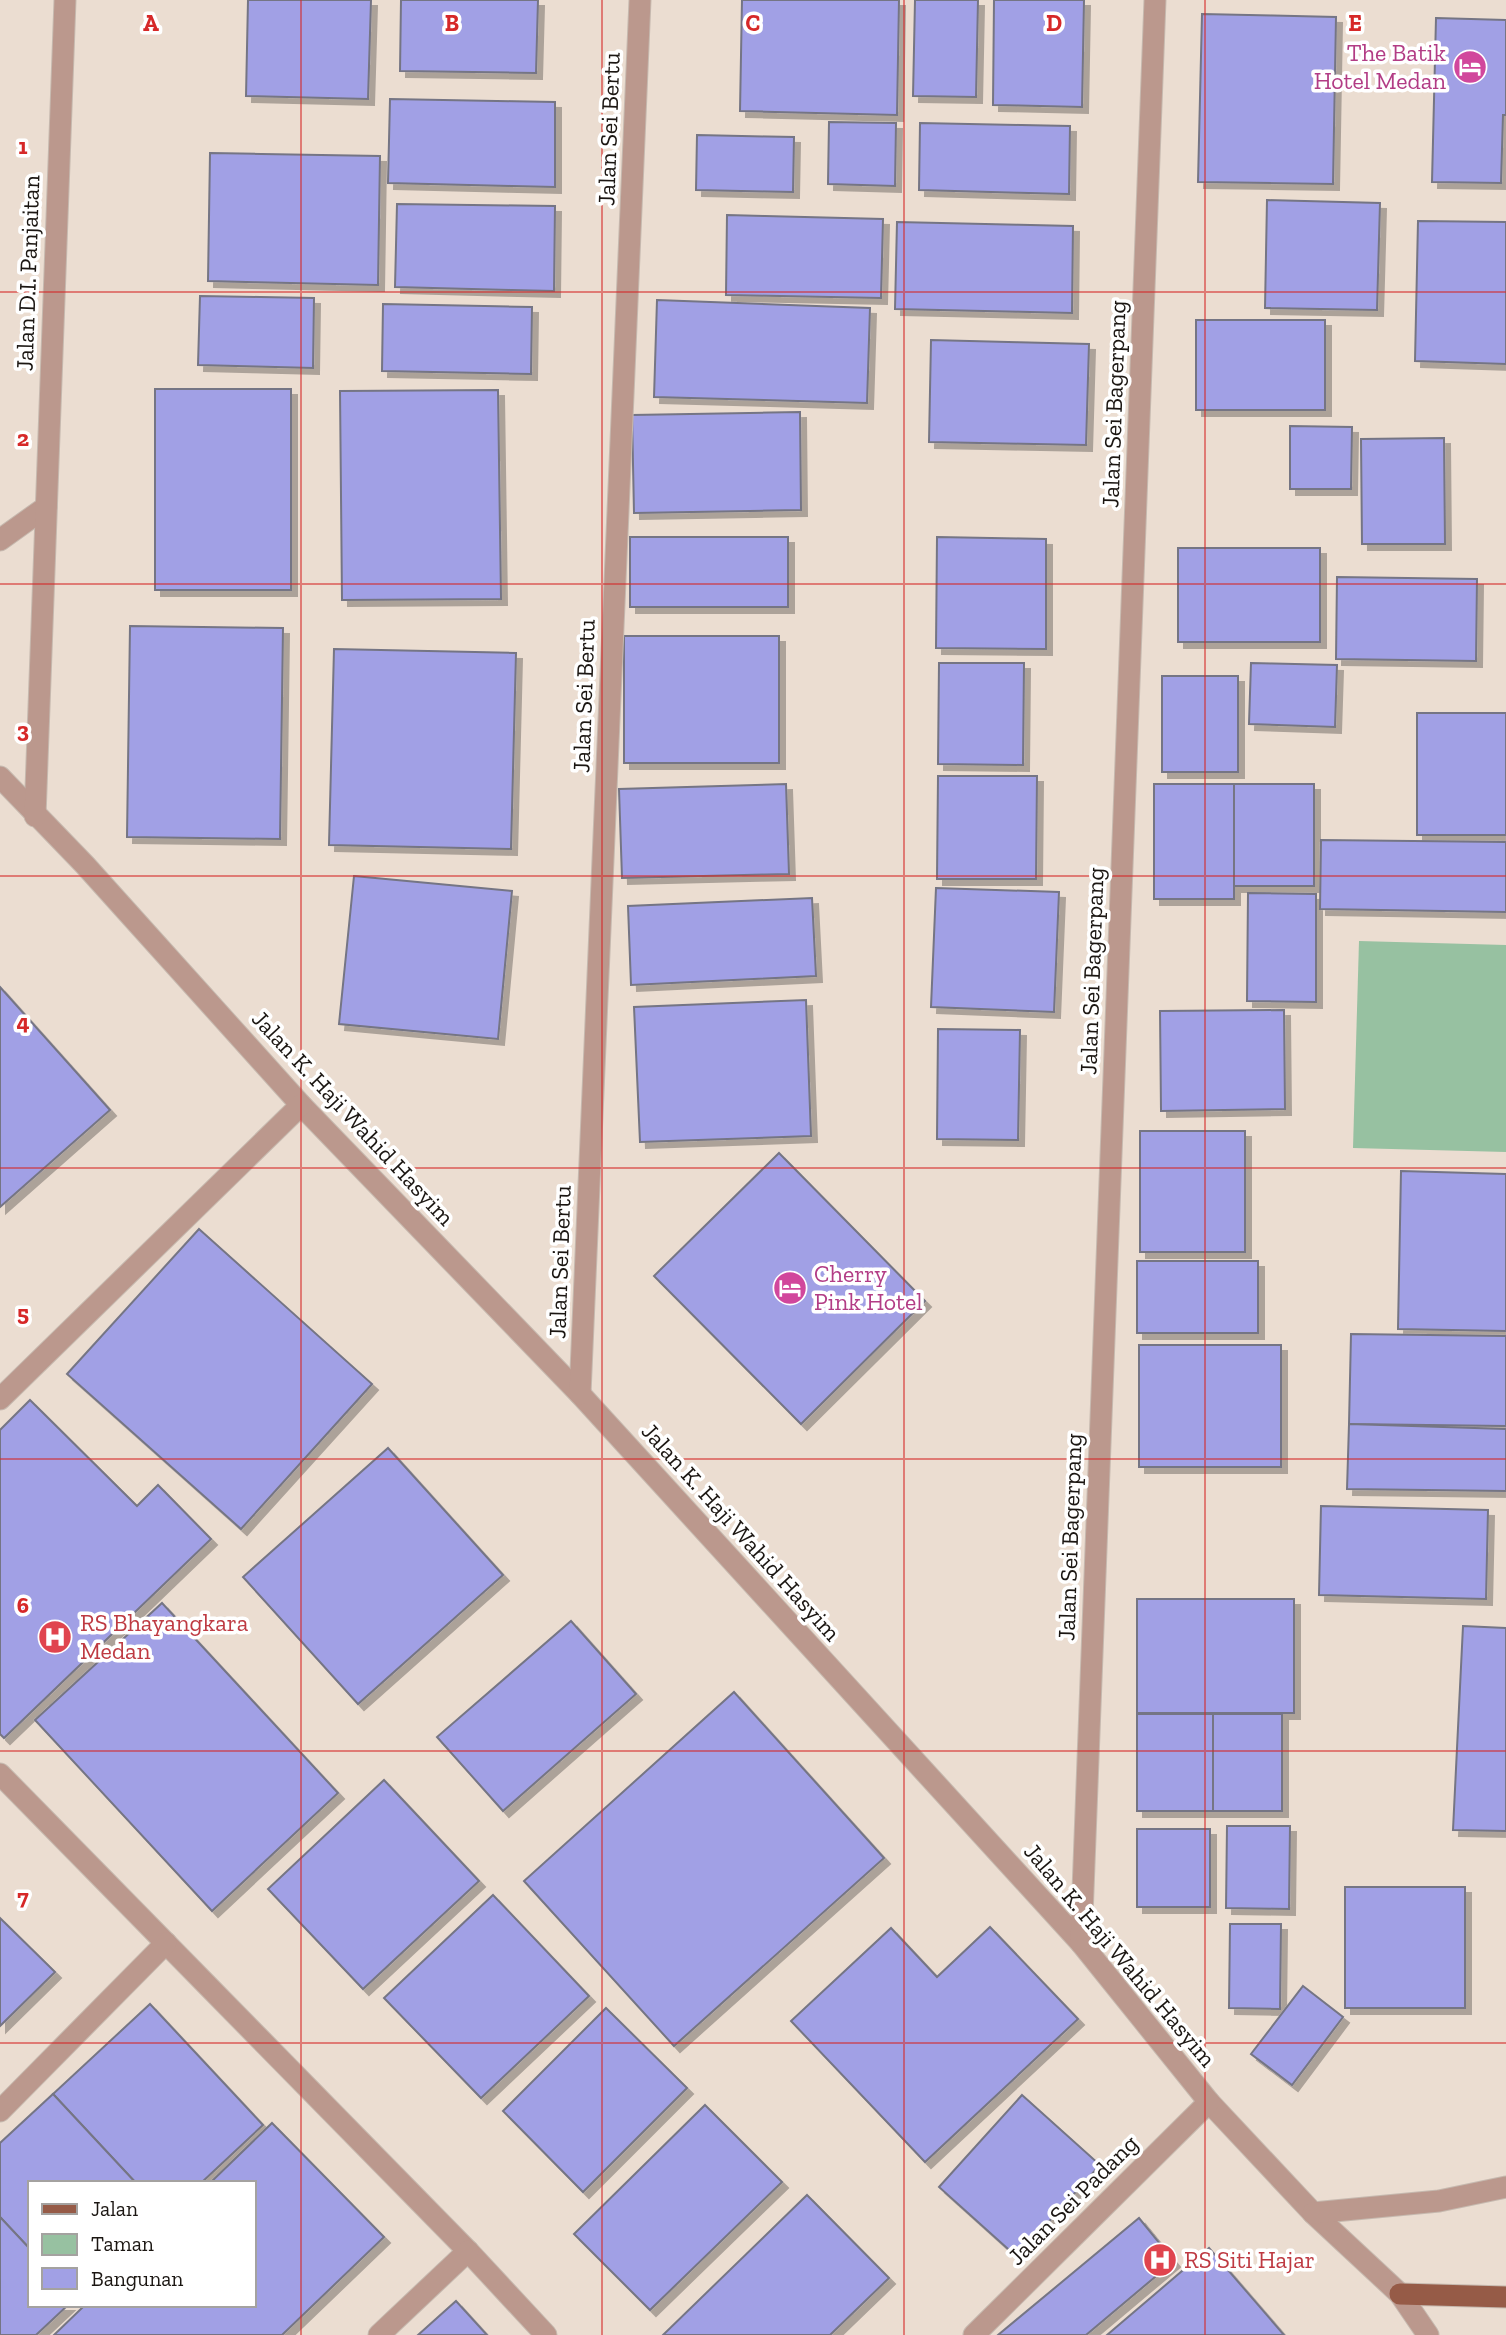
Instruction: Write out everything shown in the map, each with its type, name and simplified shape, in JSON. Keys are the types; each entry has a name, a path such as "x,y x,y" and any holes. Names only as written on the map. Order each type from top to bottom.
{"main road":[{"path":"1400,2294 1506,2297"}],"street":[{"name":"Jalan D.I. Panjaitan","path":"35,816 65,0"},
{"name":"Jalan Sei Bertu","path":"580,1394 640,0"},
{"name":"Jalan Sei Bagerpang","path":"1081,1943 1155,0"},
{"path":"0,540 46,507"},
{"name":"Jalan K. Haji Wahid Hasyim","path":"0,777 85,865 301,1105 580,1394 1081,1943 1209,2102 1313,2213 1400,2294 1428,2335"},
{"path":"0,1399 301,1105"},
{"path":"0,1774 468,2251 546,2335"},
{"path":"0,2111 166,1943"},
{"name":"Jalan Sei Padang","path":"974,2335 1209,2102"},
{"path":"1313,2213 1438,2201 1506,2188"},
{"path":"379,2335 468,2251"},
{"path":"1400,2294 1479,2306 1506,2307"}],"green space":[{"path":"1359,941 1506,945 1506,1152 1353,1148"}],"building":[{"path":"248,0 371,0 368,99 246,96"},
{"path":"401,0 538,0 536,73 400,71"},
{"path":"742,0 899,0 897,115 740,111"},
{"path":"915,0 978,0 976,97 913,96"},
{"path":"994,0 1084,0 1082,107 993,105"},
{"path":"1202,14 1336,17 1333,184 1198,182"},
{"name":"The Batik Hotel Medan","path":"1436,18 1506,20 1506,115 1503,115 1501,183 1432,182"},
{"path":"390,99 555,102 555,187 388,183"},
{"path":"829,122 896,123 895,186 828,184"},
{"path":"920,123 1070,126 1069,194 919,190"},
{"path":"697,135 794,137 793,192 696,190"},
{"path":"210,153 380,156 378,285 208,281"},
{"path":"1267,200 1380,203 1377,310 1265,308"},
{"path":"397,204 555,206 554,291 395,287"},
{"path":"727,215 883,219 881,298 726,295"},
{"path":"1418,221 1506,222 1506,364 1415,361"},
{"path":"897,222 1073,226 1072,313 895,309"},
{"path":"200,296 314,298 313,368 198,365"},
{"path":"657,300 870,308 867,403 654,397"},
{"path":"383,304 532,307 531,374 382,371"},
{"path":"1196,320 1325,320 1325,410 1196,410"},
{"path":"931,340 1089,344 1086,445 929,442"},
{"path":"155,389 291,389 291,590 155,590"},
{"path":"498,390 501,599 342,600 340,391"},
{"path":"800,412 801,510 634,513 632,415"},
{"path":"1290,426 1352,427 1351,489 1290,489"},
{"path":"1444,438 1445,544 1362,544 1361,439"},
{"path":"630,537 788,537 788,607 630,607"},
{"path":"937,537 1046,539 1046,649 936,648"},
{"path":"1178,548 1320,548 1320,642 1178,642"},
{"path":"1337,577 1477,579 1476,661 1336,659"},
{"path":"130,626 283,628 280,839 127,837"},
{"path":"624,636 779,636 779,763 624,763"},
{"path":"334,649 516,653 511,849 329,845"},
{"path":"939,663 1024,663 1023,765 938,764"},
{"path":"1251,663 1337,665 1335,727 1249,724"},
{"path":"1162,676 1238,676 1238,772 1162,772"},
{"path":"1417,713 1506,713 1506,835 1417,835"},
{"path":"938,776 1037,776 1036,879 937,879"},
{"path":"786,784 789,874 622,878 619,789"},
{"path":"1154,784 1234,784 1234,899 1154,899"},
{"path":"1234,784 1314,784 1314,886 1234,886"},
{"path":"1321,840 1506,842 1506,912 1320,909"},
{"path":"354,876 512,891 498,1039 339,1024"},
{"path":"936,888 1059,892 1054,1012 931,1007"},
{"path":"1248,893 1316,894 1316,1002 1247,1001"},
{"path":"812,898 816,976 631,985 628,906"},
{"path":"0,987 110,1110 0,1207"},
{"path":"806,1000 811,1136 640,1142 634,1007"},
{"path":"1284,1010 1285,1109 1161,1111 1160,1011"},
{"path":"938,1029 1020,1030 1018,1140 937,1139"},
{"path":"1140,1131 1245,1131 1245,1252 1140,1252"},
{"name":"Cherry Pink Hotel","path":"779,1153 925,1301 801,1424 654,1276"},
{"path":"1401,1171 1506,1174 1506,1331 1398,1329"},
{"path":"199,1229 372,1384 241,1529 67,1374"},
{"path":"1137,1261 1258,1261 1258,1333 1137,1333"},
{"path":"1351,1334 1506,1336 1506,1426 1349,1424"},
{"path":"1139,1345 1281,1345 1281,1467 1139,1467"},
{"name":"RS Bhayangkara Medan","path":"30,1400 137,1506 158,1485 211,1539 4,1738 0,1734 0,1430"},
{"path":"1349,1424 1506,1429 1506,1491 1347,1489"},
{"path":"388,1448 503,1575 358,1704 243,1577"},
{"path":"1321,1506 1488,1510 1486,1599 1319,1595"},
{"path":"1137,1599 1294,1599 1294,1713 1137,1713"},
{"path":"162,1603 338,1793 212,1911 35,1720"},
{"path":"571,1621 636,1694 503,1811 437,1737"},
{"path":"1463,1626 1506,1628 1506,1831 1453,1830"},
{"path":"734,1692 884,1858 674,2046 524,1881"},
{"path":"1137,1714 1213,1714 1213,1811 1137,1811"},
{"path":"1213,1714 1282,1714 1282,1811 1213,1811"},
{"path":"384,1780 479,1881 363,1989 268,1889"},
{"path":"1227,1826 1290,1826 1289,1909 1226,1908"},
{"path":"1137,1829 1210,1829 1210,1907 1137,1907"},
{"path":"1345,1887 1465,1887 1465,2008 1345,2008"},
{"path":"493,1895 589,1996 481,2098 384,1998"},
{"path":"0,1918 55,1972 0,2026"},
{"path":"1230,1924 1281,1924 1280,2009 1229,2008"},
{"path":"990,1927 1078,2019 925,2162 791,2021 891,1928 937,1977"},
{"path":"1303,1986 1343,2017 1292,2085 1251,2054"},
{"path":"150,2004 263,2125 203,2181 134,2181 53,2094"},
{"path":"606,2008 687,2088 583,2192 503,2111"},
{"path":"53,2094 134,2181 28,2181 28,2247 0,2217 0,2143"},
{"path":"1022,2095 1100,2165 1017,2257 939,2187"},
{"path":"705,2105 782,2182 650,2310 574,2234"},
{"path":"272,2123 384,2237 282,2335 54,2335 83,2307 256,2307 256,2181 212,2181"},
{"path":"807,2195 889,2278 830,2335 663,2335"},
{"path":"0,2217 28,2247 28,2307 66,2307 36,2335 0,2335"},
{"path":"1139,2218 1174,2261 1086,2335 998,2335"},
{"path":"1209,2248 1284,2335 1107,2335"},
{"path":"456,2301 487,2335 418,2335"}],"place":[{"name":"The Batik Hotel Medan","path":"1470,67"},
{"name":"Cherry Pink Hotel","path":"790,1288"},
{"name":"RS Bhayangkara Medan","path":"55,1637"},
{"name":"RS Siti Hajar","path":"1160,2260"}]}
